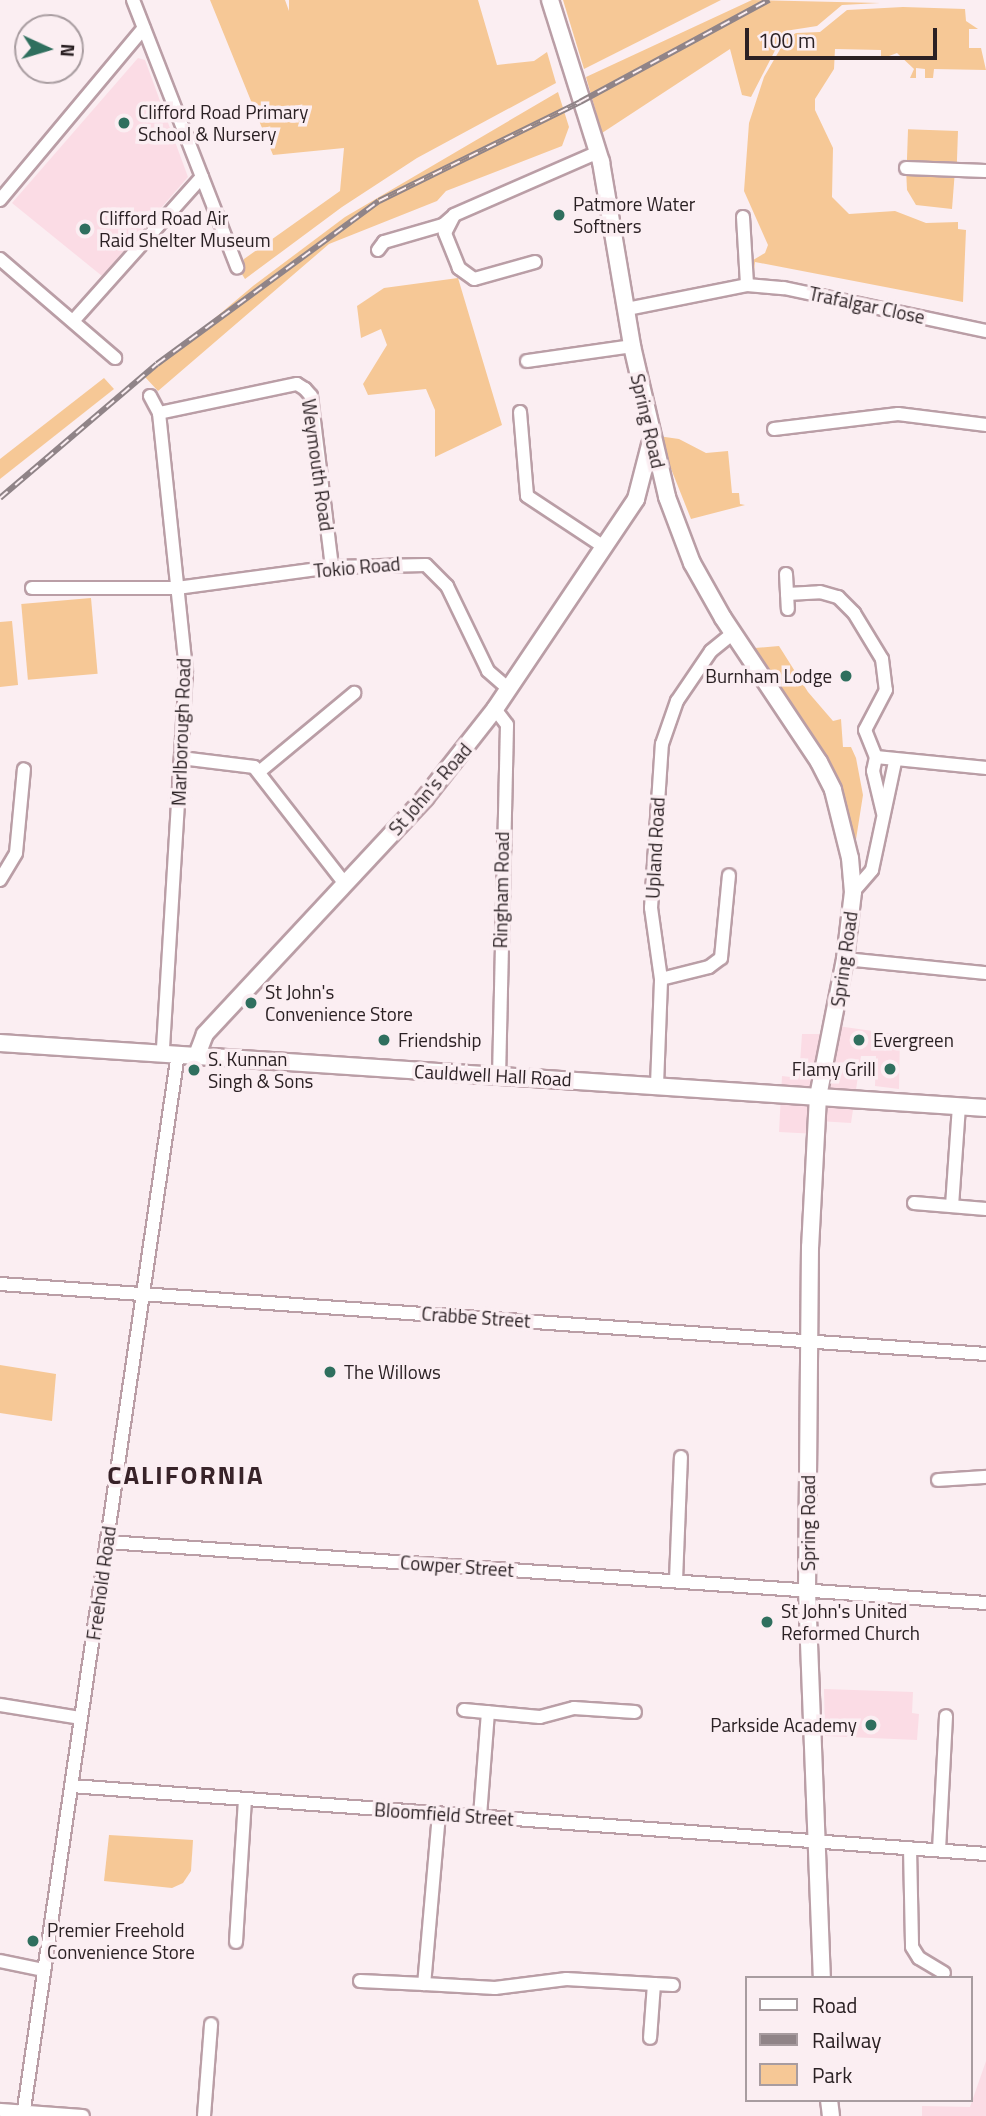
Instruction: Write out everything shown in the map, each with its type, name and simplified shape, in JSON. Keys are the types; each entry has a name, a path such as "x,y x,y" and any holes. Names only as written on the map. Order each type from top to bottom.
{"street":[{"path":"133,0 237,267"},
{"name":"Spring Road","path":"550,0 598,152 651,442 667,497 692,562 732,634 833,790 850,858 853,892 845,959 818,1096 809,1341 807,1591 822,1976"},
{"path":"0,200 144,28"},
{"path":"377,250 384,242 443,225 454,215 598,152"},
{"path":"906,168 986,171"},
{"path":"74,320 202,177"},
{"path":"454,215 445,233 459,268 474,279 535,262"},
{"path":"743,218 747,285"},
{"path":"0,259 115,358"},
{"name":"Trafalgar Close","path":"627,309 747,285 806,291 986,331"},
{"path":"527,361 632,346"},
{"name":"Weymouth Road","path":"159,413 297,384 305,389 311,396 332,567"},
{"path":"150,396 159,413"},
{"path":"520,412 527,496 604,547"},
{"name":"Marlborough Road","path":"159,413 186,665 171,1053"},
{"path":"774,429 898,414 986,425"},
{"name":"St John's Road","path":"197,1055 205,1034 436,785 495,709 636,499 651,442"},
{"path":"636,499 667,497"},
{"name":"Tokio Road","path":"32,588 177,588 332,567 413,562 436,571 488,671 509,689"},
{"path":"786,574 788,609"},
{"path":"787,594 820,592 838,597 854,613 882,659 886,690 865,730 876,757 875,781 883,813"},
{"name":"Upland Road","path":"657,1085 661,979 651,908 664,733 696,670 718,643 732,634"},
{"path":"259,772 354,693"},
{"name":"Ringham Road","path":"495,709 507,725 499,1075"},
{"path":"876,757 895,762 986,768"},
{"path":"181,758 240,762 259,772 345,884"},
{"path":"853,892 872,870 895,762"},
{"path":"0,880 16,853 23,769"},
{"path":"661,979 709,967 721,958 729,875"},
{"path":"845,959 986,973"},
{"name":"Cauldwell Hall Road","path":"0,1043 986,1108"},
{"name":"Freehold Road","path":"23,2114 144,1294 171,1053"},
{"path":"952,1206 959,1106"},
{"path":"914,1203 986,1209"},
{"name":"Crabbe Street","path":"0,1284 986,1354"},
{"path":"676,1580 681,1457"},
{"path":"938,1480 986,1477"},
{"name":"Cowper Street","path":"107,1542 986,1603"},
{"path":"0,1705 80,1718"},
{"path":"464,1710 540,1717 574,1708 635,1712"},
{"path":"480,1816 488,1712"},
{"path":"939,1850 946,1716"},
{"name":"Bloomfield Street","path":"71,1786 986,1854"},
{"path":"236,1942 245,1800"},
{"path":"424,1984 439,1814"},
{"path":"910,1848 912,1947 919,1958 944,1973"},
{"path":"0,1961 44,1970"},
{"path":"360,1981 495,1988 566,1979 673,1984"},
{"path":"650,2038 654,1984"},
{"path":"204,2116 211,2024"},
{"path":"0,2110 23,2114 83,2116"}],"shaded area":[{"name":"Clifford Road Primary School & Nursery","path":"138,58 145,60 188,177 102,276 12,203"},
{"path":"831,1025 900,1035 899,1089 875,1086 876,1056 861,1056 851,1123 818,1121 817,1134 779,1132 782,1076 799,1078 802,1034 829,1034"},
{"name":"Parkside Academy","path":"824,1689 913,1692 912,1713 919,1714 917,1740 825,1736"},
{"path":"986,2061 986,2116 922,2116 922,2106 970,2107"}],"green space":[{"path":"210,0 285,0 289,11 289,0 478,0 497,65 534,61 547,52 556,83 417,158 342,207 245,279 240,271 244,259 340,191 344,148 273,155"},
{"path":"563,0 721,0 584,69"},
{"path":"752,0 880,3 842,5 817,26 785,31 751,97 742,95 730,49 602,133 586,77"},
{"path":"903,7 965,9 966,21 978,29 969,29 969,48 981,48 986,70 934,69 933,78 925,78 925,69 916,68 916,78 910,78 914,69 897,53 881,59 881,50 835,49 834,69 815,99 815,110 833,148 832,197 849,214 895,211 926,223 958,222 958,229 966,230 963,302 755,262 754,272 744,271 743,266 765,253 768,245 744,191 749,123 764,77 786,39 796,33 820,32 847,10"},
{"path":"558,92 569,127 562,146 446,191 437,201 329,244 158,391 145,377 253,286 345,217"},
{"path":"908,129 958,131 957,162 907,160"},
{"path":"906,168 955,170 952,209 916,205 907,190"},
{"path":"458,278 502,425 435,457 435,410 426,389 368,395 363,384 387,345 381,329 361,338 357,306 384,288"},
{"path":"104,378 114,389 0,479 0,459"},
{"path":"658,436 679,439 706,453 728,451 732,493 739,493 740,504 745,505 691,519"},
{"path":"91,598 98,674 28,680 21,604"},
{"path":"12,621 18,685 0,687 0,622"},
{"path":"779,646 808,692 833,721 841,719 843,747 851,747 856,758 863,795 854,852 835,774 755,648"},
{"path":"0,1365 56,1374 52,1421 0,1413"},
{"path":"109,1835 193,1840 191,1871 183,1883 172,1888 104,1881"}],"railway":[{"path":"0,498 157,364 379,201 580,102 769,0"}],"place":[{"name":"Clifford Road Primary School & Nursery","path":"124,123"},
{"name":"Patmore Water Softners","path":"559,215"},
{"name":"Clifford Road Air Raid Shelter Museum","path":"85,229"},
{"name":"Burnham Lodge","path":"846,676"},
{"name":"St John's Convenience Store","path":"251,1003"},
{"name":"Friendship","path":"384,1040"},
{"name":"Evergreen","path":"859,1040"},
{"name":"Flamy Grill","path":"890,1069"},
{"name":"S. Kunnan Singh & Sons","path":"194,1070"},
{"name":"The Willows","path":"330,1372"},
{"name":"St John's United Reformed Church","path":"767,1622"},
{"name":"Parkside Academy","path":"871,1725"},
{"name":"Premier Freehold Convenience Store","path":"33,1941"}],"district":[{"name":"CALIFORNIA","path":"186,1475"}]}
